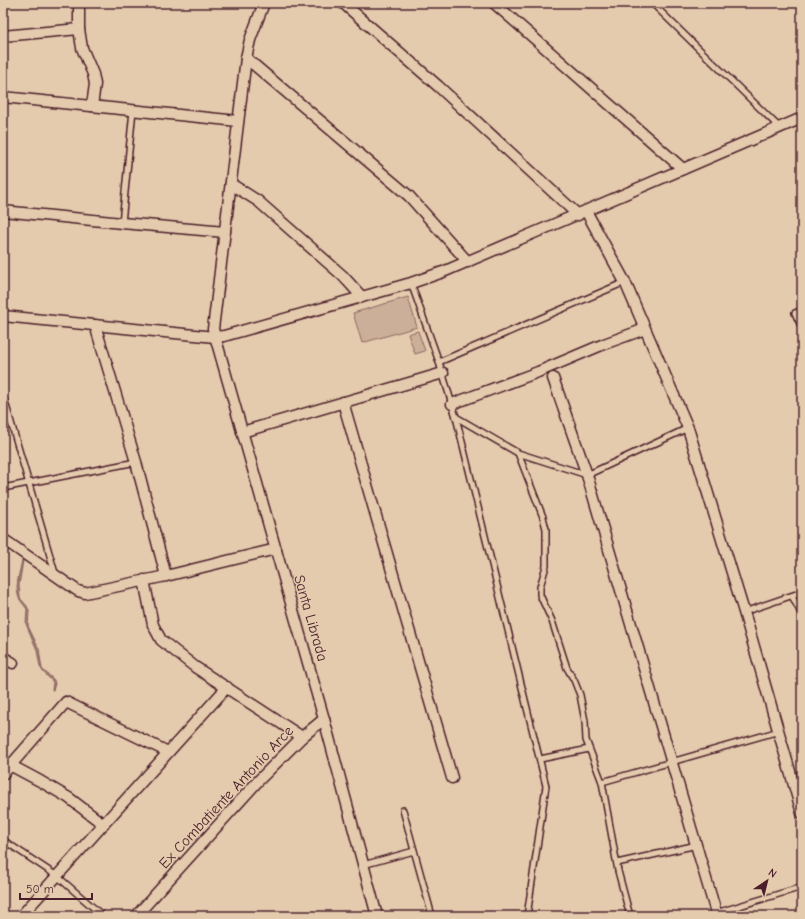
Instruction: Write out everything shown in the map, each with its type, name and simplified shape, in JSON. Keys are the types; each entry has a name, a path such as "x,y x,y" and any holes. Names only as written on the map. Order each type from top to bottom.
{"street":[{"path":"79,3 79,29 82,48 93,74 95,84 92,106"},
{"path":"214,333 246,58 250,40 264,3"},
{"path":"343,3 582,213 625,282 688,428 779,731 799,791 802,813"},
{"path":"494,3 683,170"},
{"path":"3,36 79,29"},
{"path":"246,58 409,196 468,262"},
{"path":"3,97 238,121"},
{"path":"3,316 95,325 214,333 224,336 411,283 443,272 802,118"},
{"path":"231,184 258,201 343,276 362,297"},
{"path":"3,211 122,224 225,232"},
{"path":"95,325 136,462 166,576"},
{"path":"452,404 538,372 604,344 645,329"},
{"name":"Santa Librada","path":"214,333 324,719 377,916"},
{"path":"242,432 443,373"},
{"path":"553,378 587,475 717,914"},
{"path":"343,402 452,778"},
{"path":"3,539 78,591 85,592 166,576 276,549"},
{"path":"144,580 153,625 161,640 195,667 302,737"},
{"path":"3,656 13,663"},
{"path":"21,916 102,824 227,688"},
{"path":"3,774 66,702 168,752"},
{"name":"Ex Combatiente Antonio Arce","path":"136,916 259,780 302,737 324,719"},
{"path":"10,765 69,798 102,824"}],"lane":[{"path":"652,3 780,128"},
{"path":"122,224 132,110"},
{"path":"439,362 625,282"},
{"path":"411,283 443,373 456,417 546,786 527,916"},
{"path":"802,310 795,313 802,328"},
{"path":"3,396 56,576"},
{"path":"456,417 518,453 587,475 688,428"},
{"path":"518,453 543,517 546,529 546,566 540,587 540,595 552,621 567,668 577,687 585,721 586,740 602,782 617,863 630,916"},
{"path":"3,488 136,462"},
{"path":"744,612 802,592"},
{"path":"792,596 802,615"},
{"path":"602,782 779,731"},
{"path":"540,759 589,749"},
{"path":"403,810 432,916"},
{"path":"3,840 57,876 103,916"},
{"path":"617,863 697,845"},
{"path":"363,865 414,851"},
{"path":"717,914 802,887"}],"shaded area":[{"path":"408,297 417,327 362,343 353,313"},
{"path":"418,331 425,351 415,354 408,334"},
{"path":"22,560 19,585 20,598 27,606 29,611 28,626 39,649 42,669 54,680 55,684 53,690 53,682 40,667 37,650 26,624 27,609 20,599 18,594 17,584"}]}
